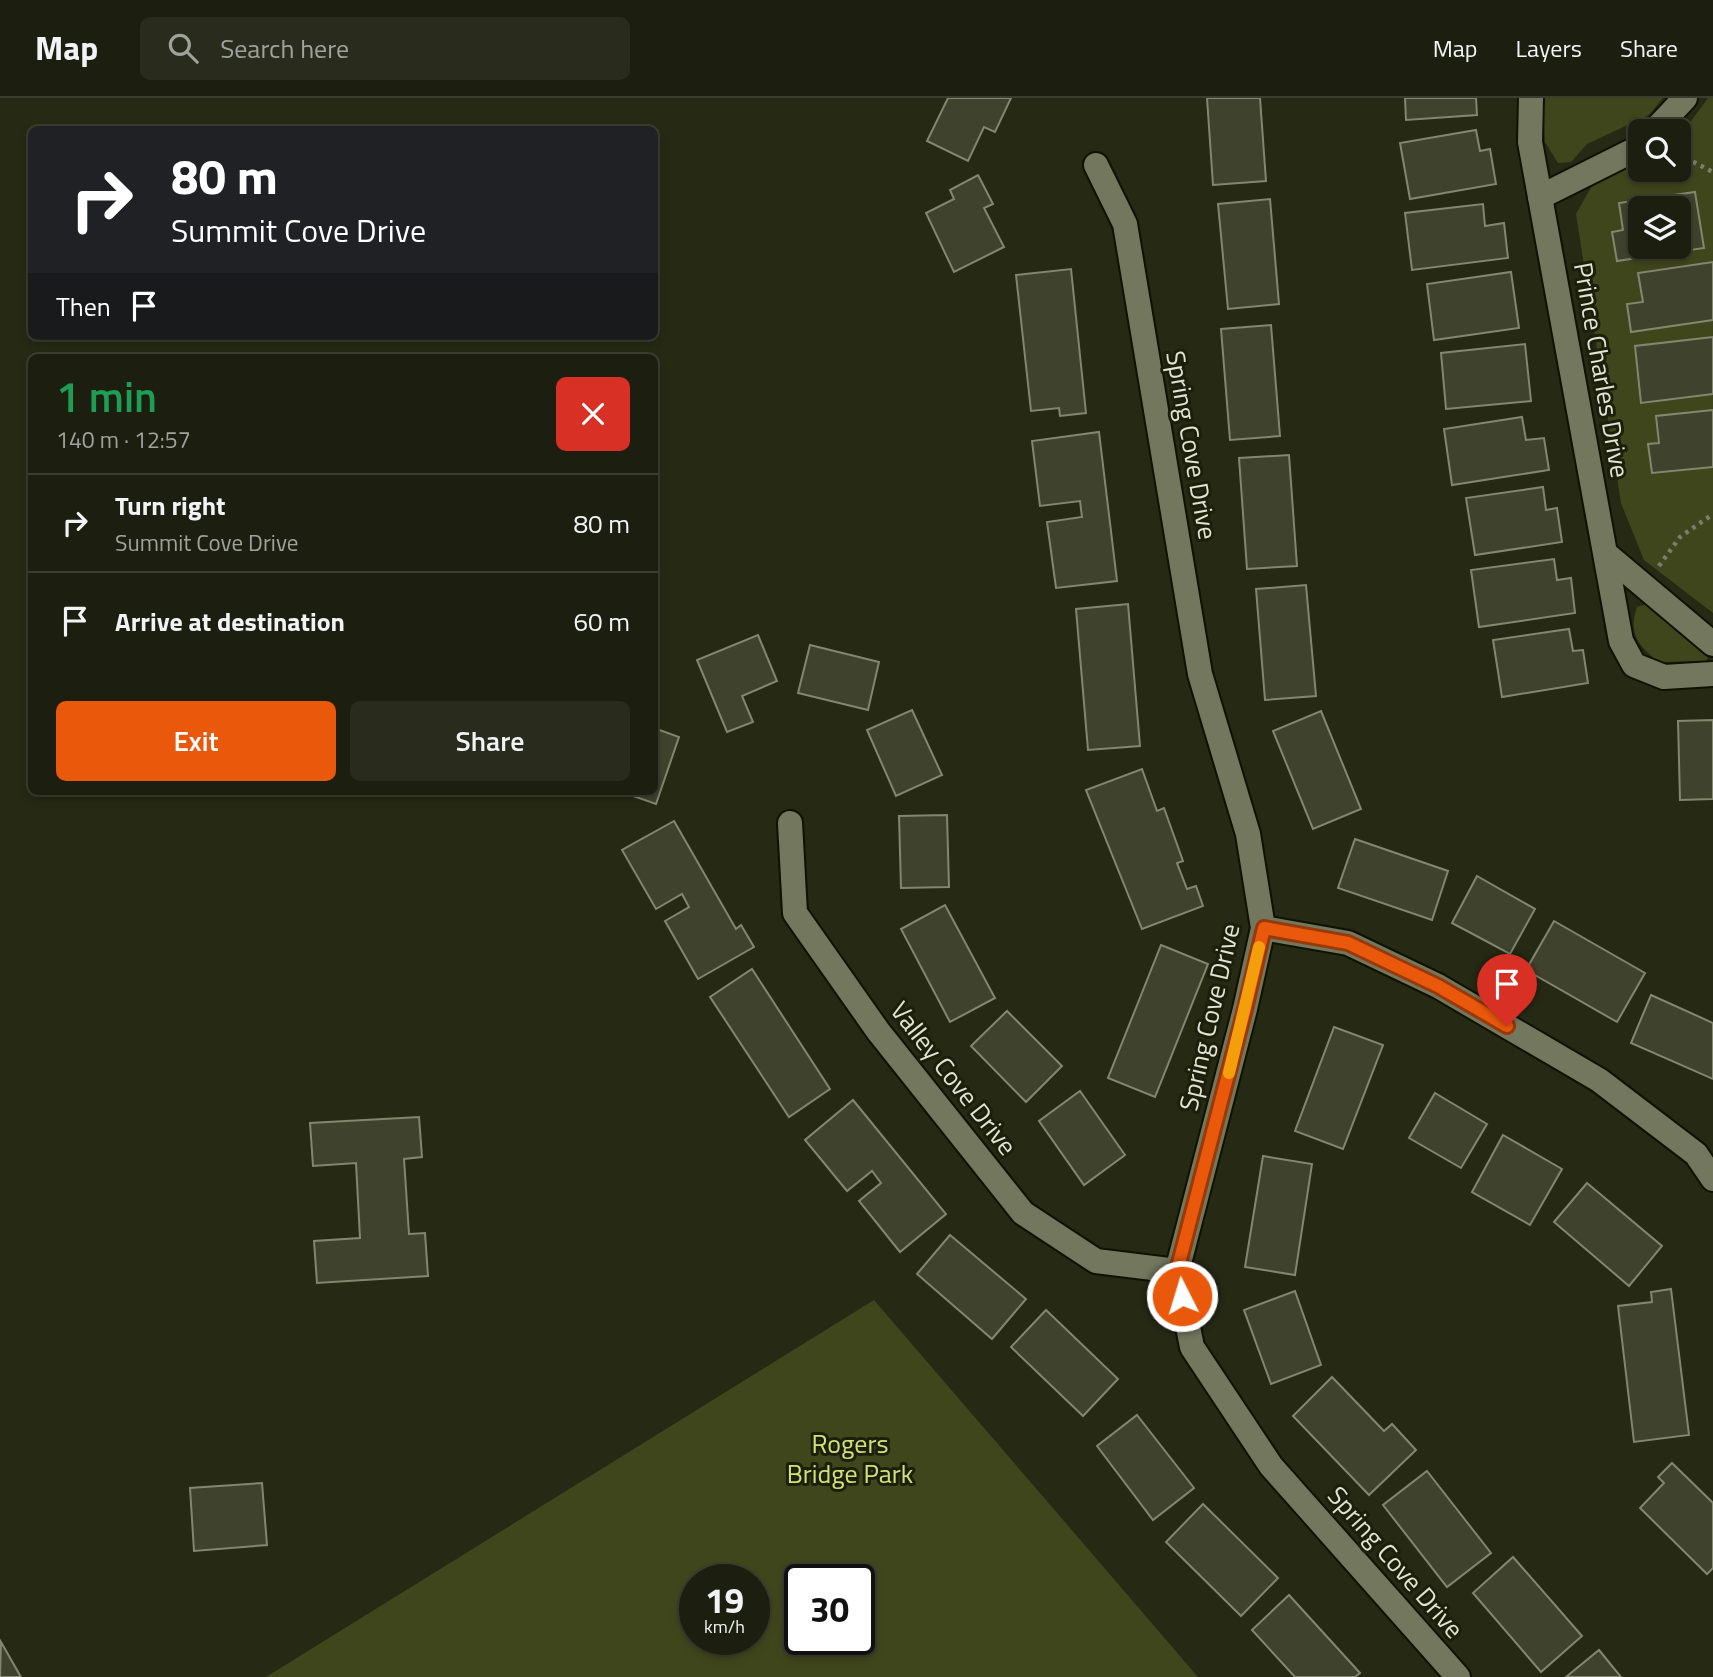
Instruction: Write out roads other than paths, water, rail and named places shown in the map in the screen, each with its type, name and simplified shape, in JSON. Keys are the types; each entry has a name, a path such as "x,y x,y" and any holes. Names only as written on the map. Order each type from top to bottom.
{"street":[{"name":"Prince Charles Drive","path":"1531,98 1530,142 1621,641 1634,665 1664,677 1713,674"},
{"path":"1665,119 1685,98"},
{"path":"1540,197 1628,153"},
{"name":"Spring Cove Drive","path":"1096,165 1125,223 1200,674 1248,834 1264,928 1177,1271 1192,1346 1271,1465 1458,1677"},
{"path":"1606,554 1713,644"},
{"name":"Valley Cove Drive","path":"790,823 795,913 878,1031 1023,1213 1096,1261 1177,1271"},
{"path":"1264,928 1348,943 1438,986 1599,1080 1696,1154 1713,1179"}],"park label":[{"name":"Rogers Bridge Park","path":"850,1458"}]}
